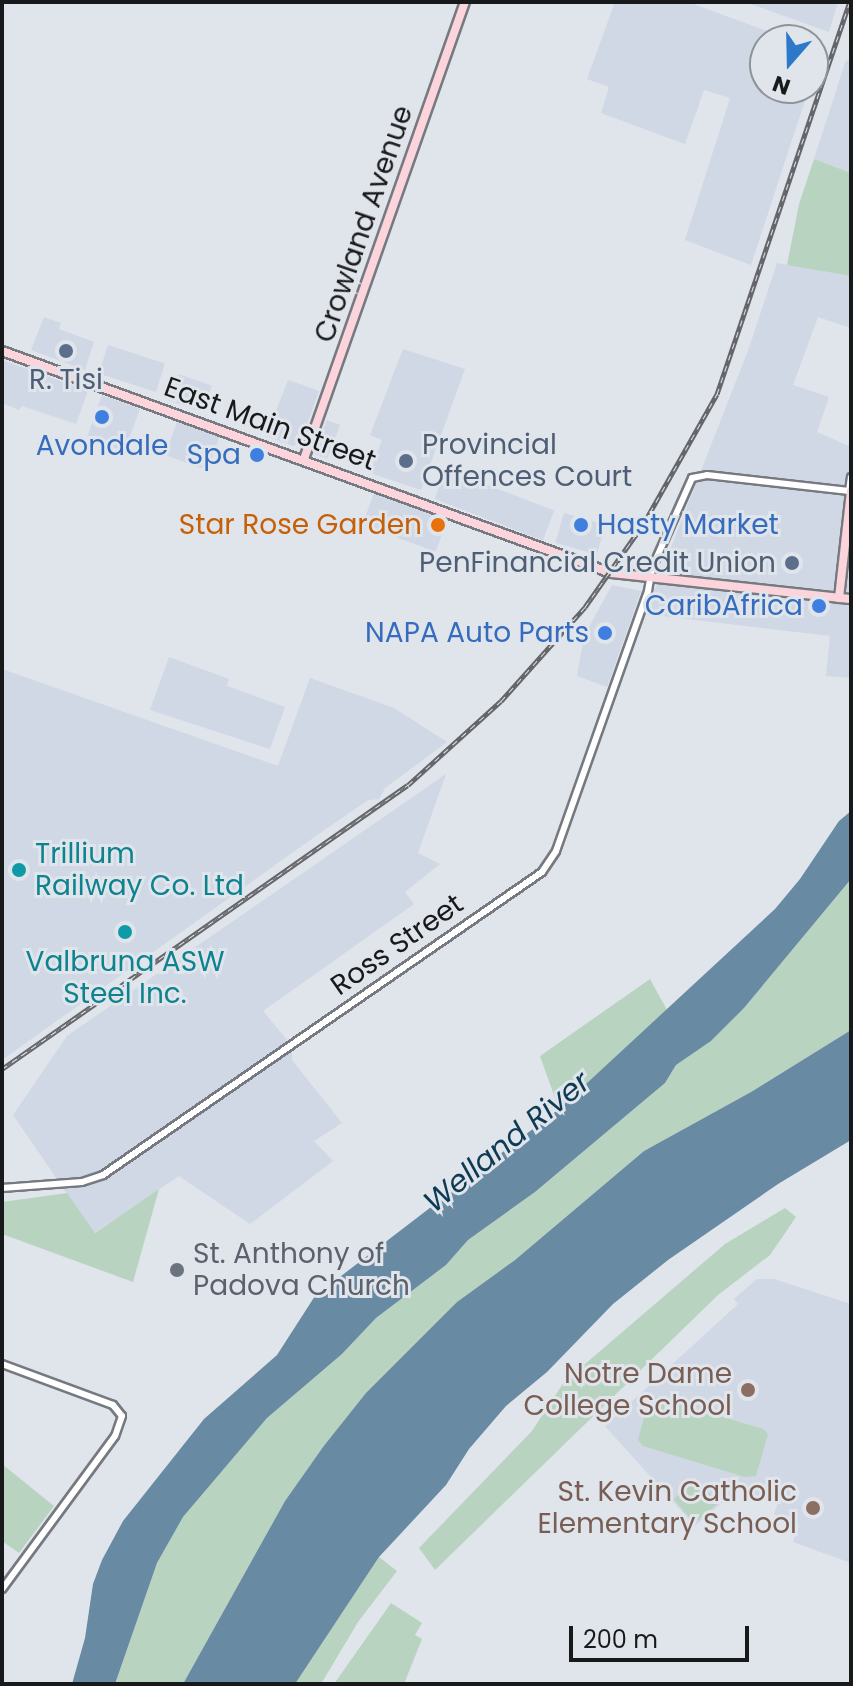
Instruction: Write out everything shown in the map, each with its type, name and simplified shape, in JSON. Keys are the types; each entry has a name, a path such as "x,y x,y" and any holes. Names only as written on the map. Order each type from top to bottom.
{"main road":[{"name":"Crowland Avenue","path":"304,459 465,2"},
{"name":"East Main Street","path":"2,351 595,567 650,578 851,599"},
{"path":"839,598 850,491"},
{"path":"788,593 827,592 834,587 840,572"}],"street":[{"name":"Ross Street","path":"2,1188 82,1182 112,1170 548,866 556,851 650,578 685,489 696,476 850,491"},
{"path":"850,491 851,477"},
{"path":"2,1364 113,1405 122,1416 115,1436 2,1589"}],"shaded area":[{"path":"615,2 688,2 749,25 749,104 804,104 751,265 685,240 730,98 704,90 685,144 601,113 609,87 587,79"},
{"path":"745,2 838,2 829,32 829,24 807,24"},
{"path":"846,60 851,62 851,173 814,159"},
{"path":"777,263 851,276 851,328 818,317 793,385 829,397 817,432 849,446 851,442 851,678 826,676 830,636 645,614 749,348"},
{"path":"44,317 61,323 59,329 94,342 85,370 31,350"},
{"path":"108,345 165,364 156,392 99,374"},
{"path":"403,349 465,369 421,490 370,473 382,440 370,435"},
{"path":"2,360 88,391 76,424 22,406 19,410 2,403"},
{"path":"178,374 212,386 203,412 169,400"},
{"path":"288,380 319,391 301,442 293,446 266,436"},
{"path":"102,395 140,409 128,441 122,439 118,449 87,437"},
{"path":"327,420 340,425 327,459 314,454"},
{"path":"177,422 219,437 207,470 165,455"},
{"path":"446,469 554,511 543,540 435,499"},
{"path":"374,493 447,520 436,552 362,525"},
{"path":"564,513 605,525 597,555 555,543"},
{"path":"612,585 641,591 607,687 577,676 584,636"},
{"path":"169,657 229,679 227,686 285,707 270,749 150,710"},
{"path":"2,669 278,766 310,678 394,708 447,742 385,788 379,799 368,800 313,838 2,1060"},
{"path":"446,774 418,853 440,864 405,892 414,904 263,1011 292,1046 292,1060 342,1123 314,1141 333,1161 250,1224 179,1176 94,1233 13,1115 67,1036"},
{"name":"Notre Dame College School","path":"757,1279 774,1279 851,1304 851,1563 793,1542 799,1525 774,1514 778,1503 738,1489 695,1526 605,1426 738,1304 734,1299"}],"green space":[{"path":"814,159 851,173 851,276 787,265 799,204"},
{"path":"851,879 851,1030 751,1092 644,1151 515,1260 457,1302 323,1447 285,1501 183,1684 115,1684 157,1563 183,1517 267,1418 342,1354 376,1318 446,1265 468,1240 535,1192 665,1083 676,1065 711,1041 744,1008"},
{"path":"650,979 667,1010 559,1109 540,1056"},
{"path":"159,1189 133,1282 2,1234 2,1202 67,1193 95,1233"},
{"path":"785,1208 796,1217 770,1255 718,1295 435,1570 419,1548 532,1431 564,1382 725,1244"},
{"path":"656,1397 763,1429 768,1434 756,1476 745,1477 643,1446 638,1440 649,1399"},
{"path":"2,1464 54,1506 19,1553 2,1541"},
{"path":"697,1479 718,1503 695,1523 674,1499"},
{"path":"379,1557 397,1571 358,1622 321,1684 295,1684"},
{"path":"391,1603 422,1623 415,1635 422,1639 404,1684 334,1684"}],"water":[{"path":"851,811 851,879 744,1008 711,1041 676,1065 665,1083 535,1192 468,1240 446,1265 376,1318 342,1354 267,1418 183,1517 157,1563 115,1684 72,1684 85,1638 93,1584 102,1560 123,1521 204,1419 277,1355 315,1296 559,1109 775,909 800,879 839,821"},
{"path":"851,1030 851,1140 778,1184 668,1260 613,1304 547,1372 506,1406 469,1449 446,1485 379,1557 295,1684 183,1684 285,1501 323,1447 366,1393 457,1302 515,1260 644,1151 751,1092"}],"railway":[{"path":"2,1069 408,785 501,701 585,607 644,523 717,394 850,2"}],"place":[{"name":"R. Tisi","path":"66,351"},
{"name":"Avondale","path":"102,417"},
{"name":"Spa","path":"257,455"},
{"name":"Provincial Offences Court","path":"406,461"},
{"name":"Star Rose Garden","path":"438,525"},
{"name":"Hasty Market","path":"581,525"},
{"name":"PenFinancial Credit Union","path":"792,563"},
{"name":"CaribAfrica","path":"819,606"},
{"name":"NAPA Auto Parts","path":"605,633"},
{"name":"Trillium Railway Co. Ltd","path":"19,870"},
{"name":"Valbruna ASW Steel Inc.","path":"125,932"},
{"name":"St. Anthony of Padova Church","path":"177,1270"},
{"name":"Notre Dame College School","path":"748,1390"},
{"name":"St. Kevin Catholic Elementary School","path":"813,1508"}],"water label":[{"name":"Welland River","path":"507,1142"}]}
